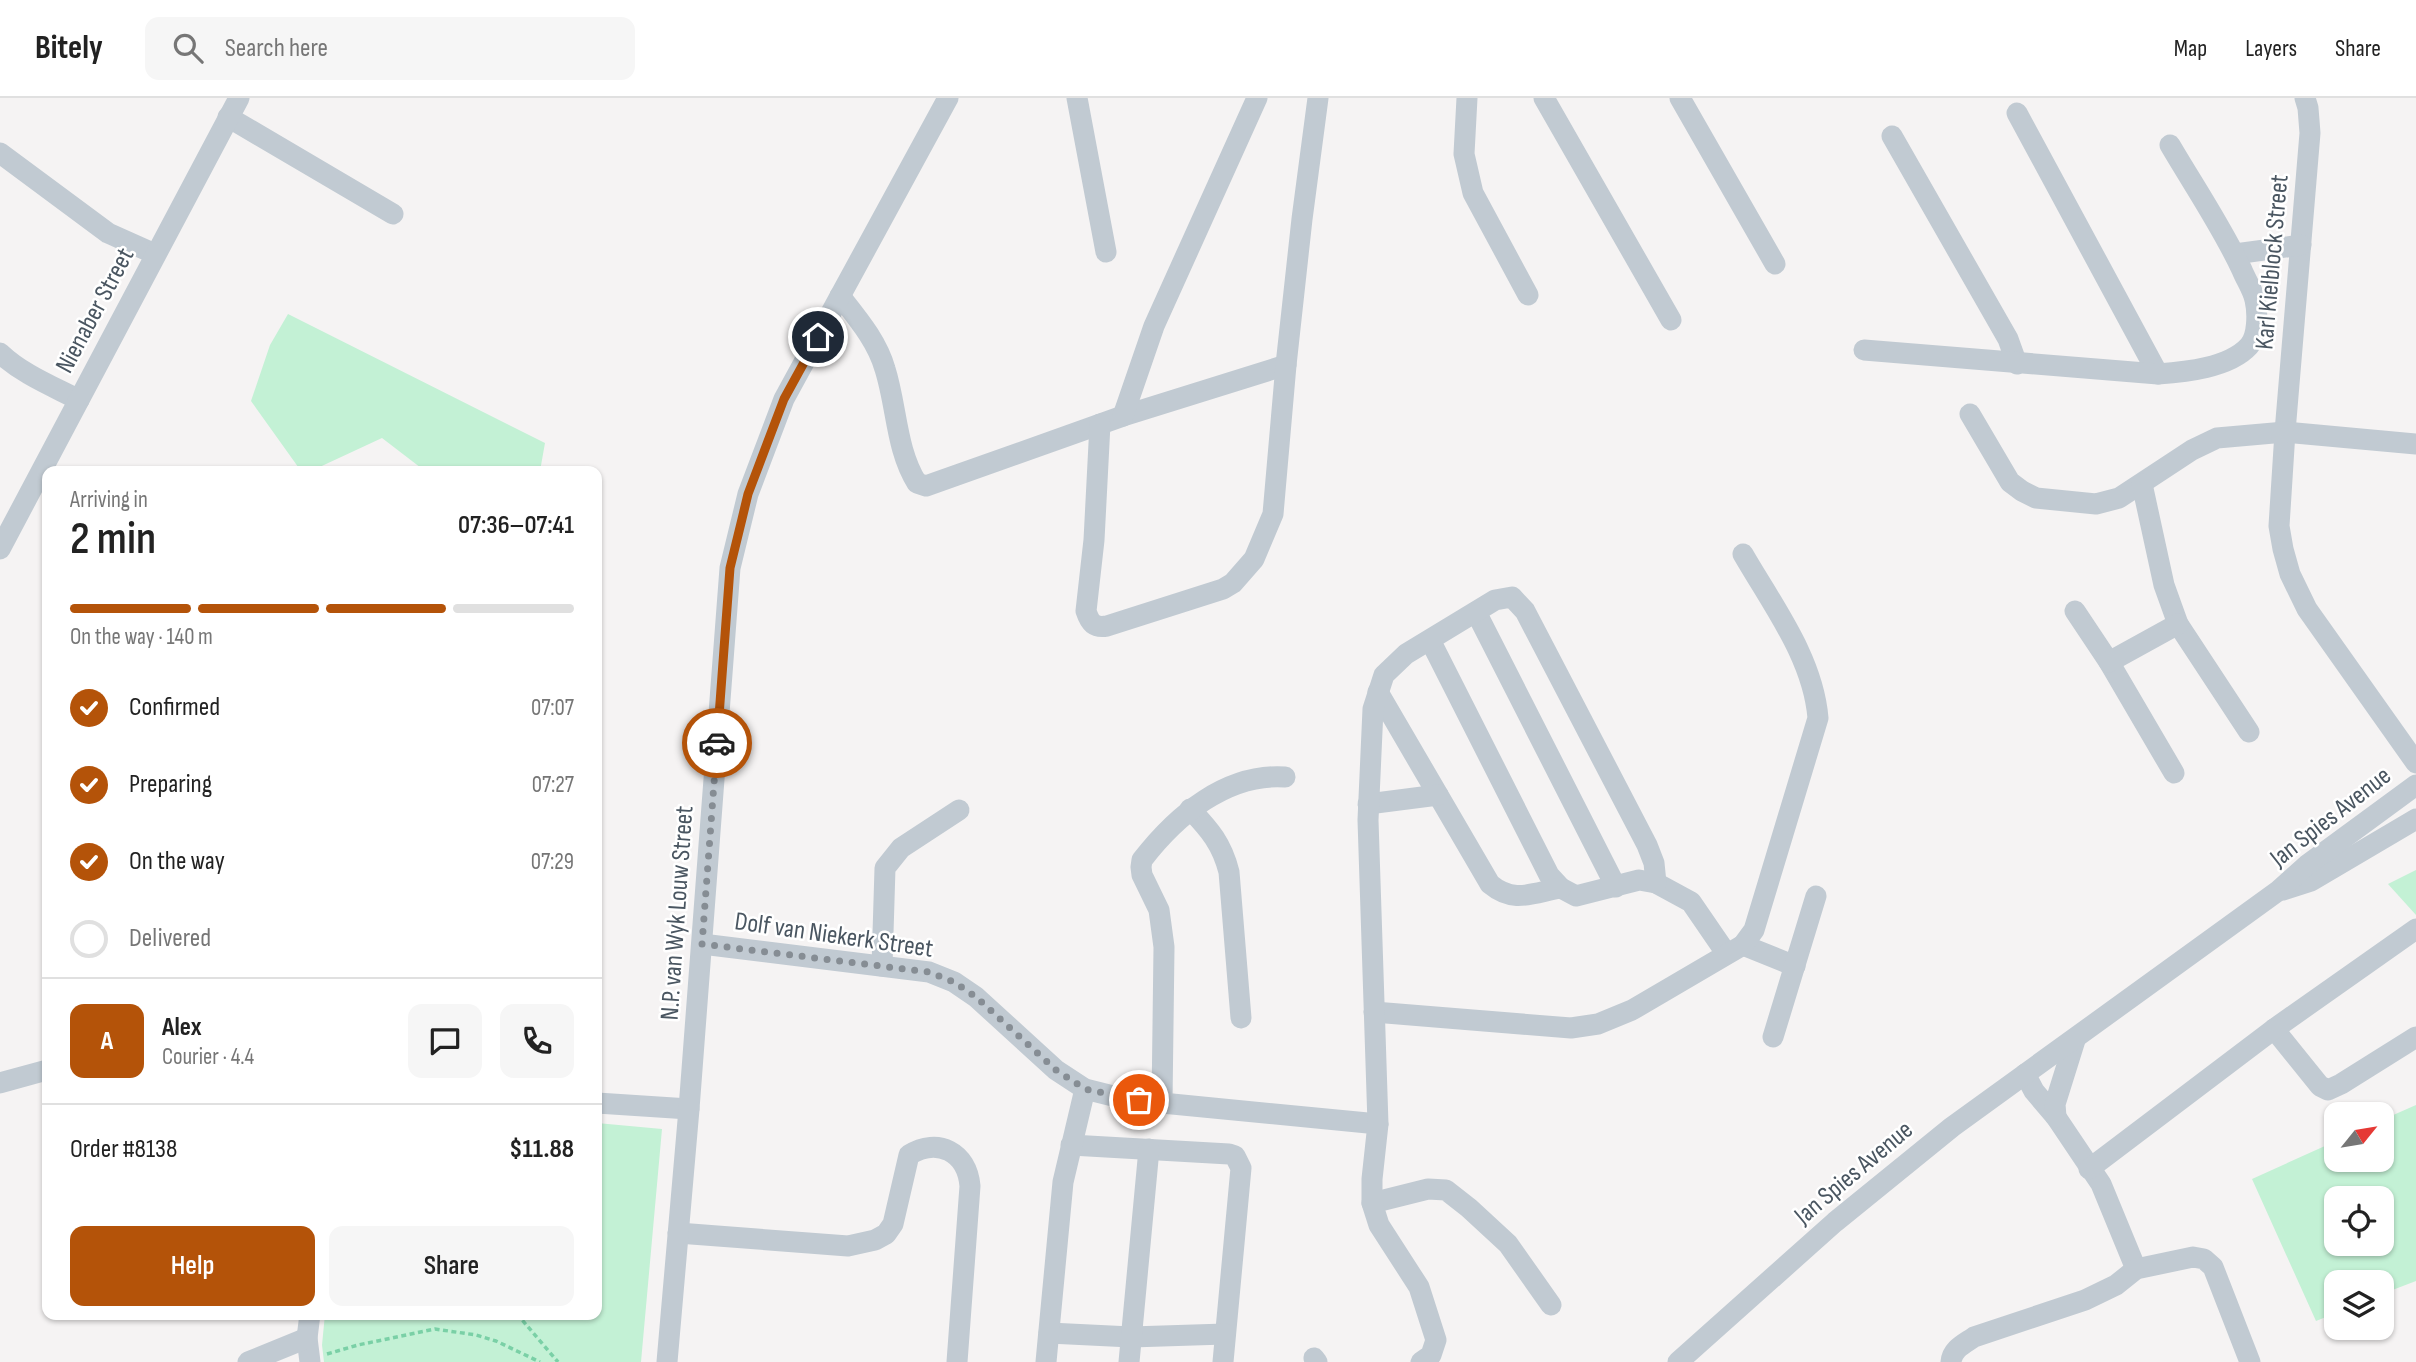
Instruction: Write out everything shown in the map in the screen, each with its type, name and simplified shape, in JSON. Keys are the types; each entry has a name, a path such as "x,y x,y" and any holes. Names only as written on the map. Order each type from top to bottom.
{"street":[{"name":"Nienaber Street","path":"51,466 79,400 239,98"},
{"name":"N.P. van Wyk Louw Street","path":"667,1362 730,568 748,494 784,399 948,98"},
{"path":"1077,98 1106,252"},
{"path":"1123,416 1154,326 1257,98"},
{"path":"1100,424 1094,540 1086,611 1090,622 1104,627 1223,589 1234,583 1254,559 1273,514 1301,219 1318,98"},
{"path":"1467,98 1464,154 1473,193 1528,295"},
{"path":"1544,98 1671,320"},
{"path":"1680,98 1775,264"},
{"name":"Karl Kielblock Street","path":"2305,98 2310,133 2279,526 2290,574 2307,609 2416,763"},
{"path":"2017,113 2158,374"},
{"path":"228,117 393,214"},
{"path":"1892,136 2003,329 2017,364"},
{"path":"1864,350 2158,374 2188,372 2215,365 2249,346 2254,336 2255,299 2235,254 2170,145"},
{"path":"0,153 108,233 155,254"},
{"path":"2235,254 2301,245"},
{"path":"840,296 876,345 885,369 904,456 918,483 926,486 1123,416 1286,365"},
{"path":"0,353 9,362 79,400"},
{"path":"1970,414 2010,482 2036,498 2096,505 2119,498 2192,450 2217,438 2285,432 2416,443"},
{"path":"2142,484 2164,585 2178,624 2249,732"},
{"name":"Nienaber Street","path":"0,549 40,493"},
{"path":"1374,1012 1571,1028 1598,1024 1632,1010 1717,961 1735,949 1754,930 1818,718 1816,696 1807,666 1744,554"},
{"path":"1421,1362 1431,1355 1436,1340 1419,1287 1379,1225 1373,1203 1372,1179 1378,1125 1368,804 1373,709 1384,675 1406,654 1495,600 1512,597 1525,611 1647,845 1654,863 1656,883"},
{"path":"2076,611 2174,773"},
{"path":"1476,612 1616,887"},
{"path":"2109,662 2178,624"},
{"path":"1430,640 1549,875 1561,888 1577,896 1639,880 1656,883 1691,902 1735,949 1795,966"},
{"path":"1378,692 1490,884 1511,897 1561,888"},
{"path":"1162,1103 1164,947 1158,910 1141,867 1142,860 1190,809 1229,787 1272,776 1285,777"},
{"name":"Jan Spies Avenue","path":"1678,1362 1835,1222 1952,1127 2278,891 2306,865 2416,785"},
{"path":"1368,804 1438,795"},
{"path":"1190,809 1218,842 1224,852 1229,872 1241,1018"},
{"path":"882,966 885,868 901,848 959,810"},
{"name":"Jan Spies Avenue","path":"2278,891 2311,881 2416,819"},
{"path":"1773,1037 1816,896"},
{"path":"2089,1169 2274,1029 2416,929"},
{"name":"Dolf van Niekerk Street","path":"702,944 929,972 954,982 976,997 1056,1070 1085,1089 1117,1097 1162,1103 1378,1125"},
{"path":"2274,1029 2320,1086 2328,1090 2416,1037"},
{"path":"2056,1117 2055,1104 2075,1040"},
{"path":"0,1083 42,1071"},
{"path":"2025,1074 2105,1192 2136,1269"},
{"path":"1046,1362 1063,1182 1085,1089"},
{"path":"602,1103 689,1109"},
{"path":"1072,1145 1229,1154 1239,1162 1241,1168 1223,1362"},
{"path":"678,1233 848,1246 875,1240 886,1234 893,1224 909,1155 928,1148 954,1152 968,1168 970,1186 957,1362"},
{"path":"1129,1362 1149,1149"},
{"path":"1373,1203 1428,1189 1446,1190 1508,1244 1551,1305"},
{"path":"1951,1362 1958,1347 1974,1337 2085,1300 2116,1285 2136,1269 2193,1257 2210,1262 2250,1362"},
{"path":"309,1320 307,1338 318,1358"},
{"path":"1049,1334 1132,1337 1225,1334"},
{"path":"248,1362 307,1338"}],"path":[{"path":"522,1320 558,1362"},
{"path":"318,1358 358,1345 435,1329 496,1341 540,1362"}],"green space":[{"path":"288,314 545,443 541,466 418,466 382,438 322,466 297,466 251,401 270,345"},
{"path":"2416,870 2416,915 2388,884"},
{"path":"2416,1105 2416,1281 2394,1289 2394,1270 2324,1270 2324,1318 2316,1321 2252,1179 2324,1146 2324,1172 2394,1172 2394,1115"},
{"path":"602,1123 662,1129 641,1362 324,1362 322,1345 324,1320 602,1320"}],"way so far":[{"path":"717,743 702,944 929,972 954,982 976,997 1056,1070 1085,1089 1139,1100"}],"route":[{"path":"717,743 730,568 748,494 784,399 818,337"}]}
